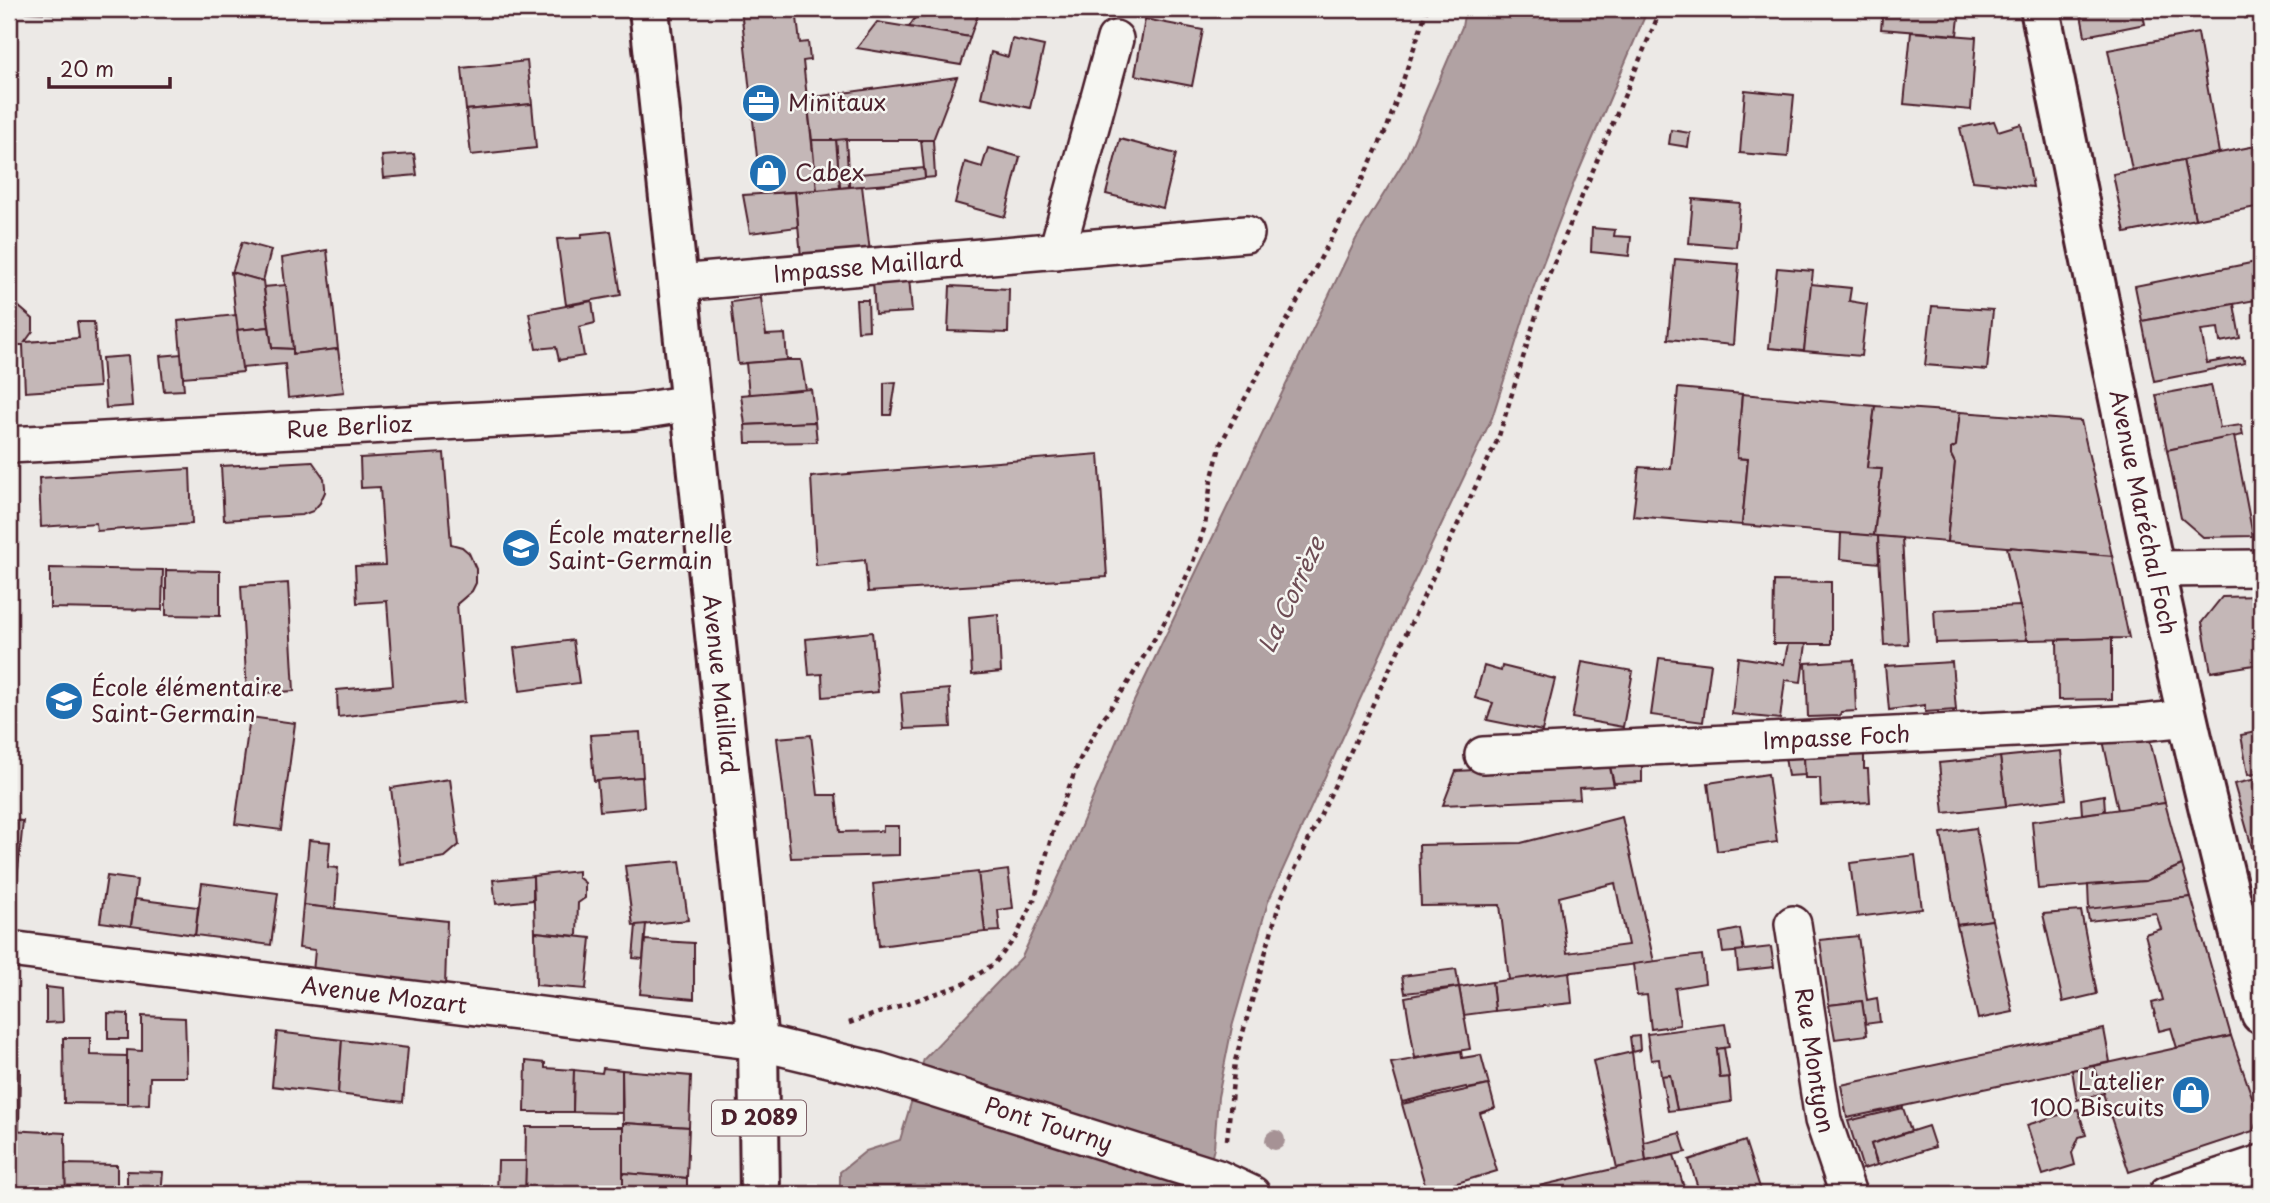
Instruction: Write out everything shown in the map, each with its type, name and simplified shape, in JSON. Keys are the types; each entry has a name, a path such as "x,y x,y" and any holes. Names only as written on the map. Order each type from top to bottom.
{"main road":[{"name":"Avenue Maillard","path":"649,9 758,1042 760,1194"},
{"name":"Avenue Maréchal Foch","path":"2040,9 2154,569 2233,912 2261,1014"}],"street":[{"path":"1057,251 1115,39"},
{"name":"Impasse Maillard","path":"678,283 1246,234"},
{"name":"Rue Berlioz","path":"9,444 620,412 691,403"},
{"path":"2154,569 2261,568"},
{"name":"Impasse Foch","path":"1483,755 2138,723 2188,718"},
{"name":"Rue Montyon","path":"1793,924 1823,1120 1848,1194"},
{"name":"Avenue Mozart","path":"9,949 758,1042 879,1071"},
{"name":"Pont Tourny","path":"879,1071 1219,1178 1252,1194"},
{"path":"2168,1194 2261,1163"}],"path":[{"path":"843,1025 964,984 995,962 1016,937 1035,898 1054,827 1079,761 1164,623 1192,565 1205,526 1211,481 1221,443 1353,198 1387,128 1427,9"},
{"path":"1228,1134 1235,1061 1280,901 1498,439 1548,277 1661,9"}],"water":[{"name":"La Corrèze","path":"1465,9 1648,9 1575,180 1533,289 1492,418 1401,609 1268,902 1232,1027 1218,1097 1214,1148 1202,1194 840,1194 840,1172 866,1151 900,1140 924,1059 1022,957 1071,850 1127,716 1356,239 1406,158 1462,27"}],"building":[{"path":"81,9 81,15 9,11"},
{"path":"741,9 796,9 800,43 808,42 810,60 803,61 817,190 761,194"},
{"path":"927,9 980,9 970,37 909,27 915,18 924,18"},
{"path":"1883,9 1960,9 1957,35 1881,29"},
{"path":"2080,9 2142,9 2145,24 2085,36"},
{"path":"2243,9 2261,9 2261,15 2245,18"},
{"path":"1145,19 1203,30 1192,86 1135,75"},
{"path":"877,22 970,37 961,65 857,48"},
{"path":"1911,32 1976,37 1971,110 1904,104"},
{"path":"2198,33 2219,153 2132,170 2108,50"},
{"path":"1012,39 1044,46 1030,108 981,97 991,52 1008,57"},
{"path":"527,61 532,104 466,110 462,68"},
{"path":"957,77 933,140 812,140 807,98"},
{"path":"1745,90 1794,95 1788,157 1740,153"},
{"path":"532,104 536,148 471,155 466,110"},
{"path":"1994,121 1998,131 2021,124 2033,187 1973,181 1960,128"},
{"path":"1671,130 1690,133 1688,147 1669,144"},
{"path":"846,139 849,187 840,188 836,140"},
{"path":"1120,139 1176,154 1163,208 1106,194"},
{"path":"812,140 836,140 840,188 817,190"},
{"path":"921,140 933,140 935,177 925,178"},
{"path":"2261,145 2261,206 2195,219 2183,160"},
{"path":"988,148 1020,157 1005,217 955,203 965,162 982,167"},
{"path":"414,154 417,175 384,178 382,156"},
{"path":"2183,160 2195,219 2125,233 2113,174"},
{"path":"924,168 925,178 849,187 849,175"},
{"path":"862,186 870,252 801,257 795,192"},
{"path":"795,192 798,227 750,233 743,195"},
{"path":"1693,199 1740,203 1736,247 1689,243"},
{"path":"1592,228 1615,230 1614,236 1631,237 1629,256 1591,252"},
{"path":"611,231 621,295 566,305 557,239 581,238 582,234"},
{"path":"242,242 271,250 263,281 232,273"},
{"path":"327,250 338,349 293,354 282,258"},
{"path":"1675,259 1739,264 1733,345 1668,339"},
{"path":"2261,261 2261,299 2142,321 2135,286"},
{"path":"1777,268 1813,271 1804,351 1769,348"},
{"path":"231,272 263,281 269,327 237,330"},
{"path":"909,277 912,312 875,314 873,280"},
{"path":"1811,284 1851,288 1849,301 1867,304 1861,356 1804,351"},
{"path":"286,285 293,349 272,348 264,287"},
{"path":"950,286 1009,289 1008,333 948,331"},
{"path":"761,298 766,335 785,334 787,360 738,364 731,302"},
{"path":"10,299 33,319 33,331 25,342 79,338 77,322 94,322 99,387 25,392 23,345 12,345"},
{"path":"856,300 868,300 869,330 858,331"},
{"path":"592,301 595,323 579,327 584,356 559,360 556,347 536,349 529,313"},
{"path":"2234,304 2240,338 2220,342 2218,328 2201,330 2207,363 2243,357 2245,363 2154,381 2142,321"},
{"path":"1932,306 1993,310 1987,370 1925,365"},
{"path":"236,315 243,372 183,377 178,321"},
{"path":"269,327 272,348 293,349 293,354 338,349 344,392 288,398 285,364 242,368 237,330"},
{"path":"181,354 184,390 164,391 160,356"},
{"path":"128,356 132,406 106,408 102,358"},
{"path":"801,360 806,390 749,395 746,363"},
{"path":"896,382 891,415 884,415 884,383"},
{"path":"2211,385 2220,428 2241,425 2243,435 2167,450 2156,395"},
{"path":"1678,388 1742,394 1737,458 1748,459 1742,525 1633,516 1639,467 1671,469"},
{"path":"811,389 815,422 745,425 741,395"},
{"path":"1742,394 1875,406 1867,468 1882,469 1874,536 1742,525 1748,459 1737,458"},
{"path":"1875,406 1960,412 1956,446 1951,449 1955,463 1947,542 1874,536 1882,469 1867,468"},
{"path":"1960,412 2081,421 2112,556 1947,542 1955,463 1951,449 1956,446"},
{"path":"815,422 817,442 746,443 745,425"},
{"path":"2234,436 2253,536 2203,537 2181,518 2167,450"},
{"path":"444,453 451,544 462,547 469,553 476,569 476,583 472,591 457,604 465,702 338,717 337,690 393,685 387,601 357,603 355,566 385,565 380,487 361,488 360,458"},
{"path":"1099,454 1107,577 868,592 865,560 816,565 811,477"},
{"path":"312,461 324,478 325,487 320,503 313,511 302,515 224,520 221,466"},
{"path":"190,469 192,524 97,531 96,523 41,527 39,478"},
{"path":"9,531 12,531 9,664"},
{"path":"1841,533 1878,536 1879,563 1840,559"},
{"path":"1878,536 1902,538 1908,644 1884,645"},
{"path":"2007,547 2112,556 2129,638 2027,640"},
{"path":"50,568 163,570 162,610 50,608"},
{"path":"166,570 220,571 220,616 166,615"},
{"path":"1774,581 1831,582 1831,644 1773,644"},
{"path":"288,583 294,691 247,694 241,586"},
{"path":"2261,596 2261,647 2257,652 2260,664 2211,672 2202,622 2222,597"},
{"path":"2020,606 2027,640 1936,643 1934,610"},
{"path":"998,614 1001,672 972,675 969,617"},
{"path":"872,632 878,692 823,697 822,674 809,675 806,639"},
{"path":"2112,638 2112,699 2058,700 2057,640"},
{"path":"573,640 579,683 520,691 514,648"},
{"path":"1788,644 1806,644 1801,682 1785,680 1780,719 1732,714 1738,657 1784,664"},
{"path":"1659,658 1711,664 1703,722 1651,715"},
{"path":"1854,660 1856,711 1841,712 1840,716 1808,717 1806,663"},
{"path":"1582,662 1633,671 1623,727 1572,718"},
{"path":"1952,662 1956,710 1925,712 1925,705 1889,710 1885,666"},
{"path":"1484,666 1501,671 1502,666 1555,679 1542,731 1487,720 1493,703 1475,698"},
{"path":"949,689 951,727 904,729 901,693"},
{"path":"250,717 295,723 281,830 235,824"},
{"path":"2147,728 2165,803 2118,810 2101,731"},
{"path":"2261,731 2261,773 2248,775 2241,735"},
{"path":"640,732 643,777 594,781 590,735"},
{"path":"811,735 818,795 836,795 840,832 883,831 883,826 899,826 899,855 791,858 777,738"},
{"path":"1784,751 1804,751 1805,775 1788,776"},
{"path":"2061,751 2066,799 2006,806 2000,757"},
{"path":"1864,753 1870,802 1821,805 1820,778 1805,778 1804,756"},
{"path":"2000,757 2006,806 1944,813 1939,763"},
{"path":"1642,761 1642,782 1614,783 1609,763"},
{"path":"1609,763 1614,786 1579,788 1580,799 1443,805 1456,771"},
{"path":"1768,774 1777,842 1717,851 1708,783"},
{"path":"642,777 644,807 600,811 597,780"},
{"path":"2261,778 2261,849 2253,851 2234,784"},
{"path":"450,779 459,845 445,857 400,864 391,788"},
{"path":"2104,795 2105,811 2082,814 2081,799"},
{"path":"2165,803 2182,865 2146,881 2038,889 2032,821"},
{"path":"1622,817 1654,962 1509,980 1500,905 1421,906 1419,845 1521,843","holes":["1615,883 1628,945 1567,953 1559,897"]},
{"path":"9,820 23,821 14,911 9,910"},
{"path":"1976,828 1992,920 1957,925 1941,833"},
{"path":"309,840 330,842 328,867 338,868 335,909 303,905"},
{"path":"1915,855 1922,909 1857,917 1850,863"},
{"path":"680,861 688,920 633,926 625,866"},
{"path":"2182,865 2191,897 2089,910 2088,885 2146,881"},
{"path":"1008,870 1013,908 998,910 1000,931 985,932 978,874"},
{"path":"578,871 578,877 585,883 585,898 578,903 577,936 535,932 533,876"},
{"path":"978,872 985,932 879,946 873,884"},
{"path":"107,876 137,880 131,926 100,922"},
{"path":"533,876 533,900 496,904 493,880"},
{"path":"202,883 278,893 271,945 195,935"},
{"path":"2191,897 2231,1036 2177,1048 2171,1028 2159,1031 2152,1003 2163,1000 2145,934 2161,929 2156,913 2089,921 2087,909"},
{"path":"135,899 198,907 195,935 131,926"},
{"path":"303,905 447,921 445,987 313,972 315,950 299,948"},
{"path":"2081,911 2097,994 2063,1002 2043,914"},
{"path":"1992,920 2013,1012 1978,1019 1957,925"},
{"path":"646,924 643,959 633,958 636,925"},
{"path":"1740,929 1744,951 1723,953 1720,933"},
{"path":"535,932 591,938 586,989 536,985"},
{"path":"1858,936 1867,1000 1877,998 1880,1022 1865,1024 1862,1001 1829,1005 1820,940"},
{"path":"645,940 694,943 694,999 640,994"},
{"path":"1771,947 1774,967 1738,971 1736,951"},
{"path":"1702,955 1705,983 1675,988 1680,1025 1651,1029 1647,995 1637,996 1633,964"},
{"path":"1456,969 1459,987 1405,993 1402,976"},
{"path":"1569,972 1572,1003 1495,1011 1492,982"},
{"path":"1492,982 1495,1011 1464,1015 1459,987"},
{"path":"46,987 62,989 63,1022 46,1023"},
{"path":"1459,987 1470,1049 1415,1058 1405,997"},
{"path":"1862,1001 1867,1035 1835,1039 1829,1005"},
{"path":"108,1013 128,1014 128,1039 108,1039"},
{"path":"142,1016 185,1018 187,1077 150,1077 149,1104 127,1105 127,1050 142,1051"},
{"path":"1725,1024 1729,1047 1717,1049 1720,1078 1729,1077 1731,1102 1677,1110 1670,1075 1661,1076 1659,1059 1651,1060 1647,1034"},
{"path":"2104,1029 2110,1062 1847,1118 1841,1085"},
{"path":"277,1032 342,1040 338,1094 272,1086"},
{"path":"1639,1036 1640,1050 1632,1052 1630,1037"},
{"path":"2231,1036 2259,1117 2253,1131 2129,1172 2094,1066"},
{"path":"63,1038 90,1038 90,1055 127,1056 127,1104 64,1103"},
{"path":"342,1040 408,1048 403,1102 338,1094"},
{"path":"1724,1048 1729,1077 1720,1078 1717,1049"},
{"path":"1461,1051 1462,1058 1481,1055 1489,1085 1466,1087 1402,1102 1391,1063"},
{"path":"1632,1052 1646,1161 1617,1168 1593,1061"},
{"path":"526,1061 545,1063 545,1068 574,1070 573,1112 525,1112"},
{"path":"2094,1066 2104,1093 2077,1100 2072,1070"},
{"path":"9,1068 20,1069 19,1131 9,1130"},
{"path":"603,1068 622,1070 622,1113 573,1112 574,1070 602,1073"},
{"path":"622,1070 691,1076 689,1127 623,1123"},
{"path":"1670,1075 1677,1110 1668,1111 1661,1076"},
{"path":"1489,1085 1495,1108 1480,1113 1497,1171 1427,1192 1402,1104"},
{"path":"1903,1108 1911,1131 1871,1144 1877,1165 1863,1169 1848,1121"},
{"path":"2078,1109 2086,1135 2079,1137 2072,1153 2075,1165 2043,1175 2027,1125"},
{"path":"623,1123 689,1127 687,1178 623,1173"},
{"path":"1928,1126 1935,1147 1878,1165 1871,1144"},
{"path":"526,1127 623,1127 623,1194 525,1194"},
{"path":"9,1130 65,1133 66,1194 9,1194"},
{"path":"1680,1133 1686,1152 1646,1161 1644,1142"},
{"path":"1745,1141 1762,1194 1700,1194 1689,1160"},
{"path":"1674,1155 1686,1194 1532,1194 1530,1188"},
{"path":"498,1161 526,1161 525,1194 497,1194"},
{"path":"65,1164 117,1165 117,1194 66,1194"},
{"path":"127,1171 163,1172 161,1194 127,1194"},
{"path":"623,1173 687,1178 687,1194 623,1194"}],"place":[{"name":"Minitaux","path":"761,103"},
{"name":"Cabex","path":"768,173"},
{"name":"École maternelle Saint-Germain","path":"521,548"},
{"name":"École élémentaire Saint-Germain","path":"64,701"},
{"name":"L'atelier 100 Biscuits","path":"2191,1095"}]}
